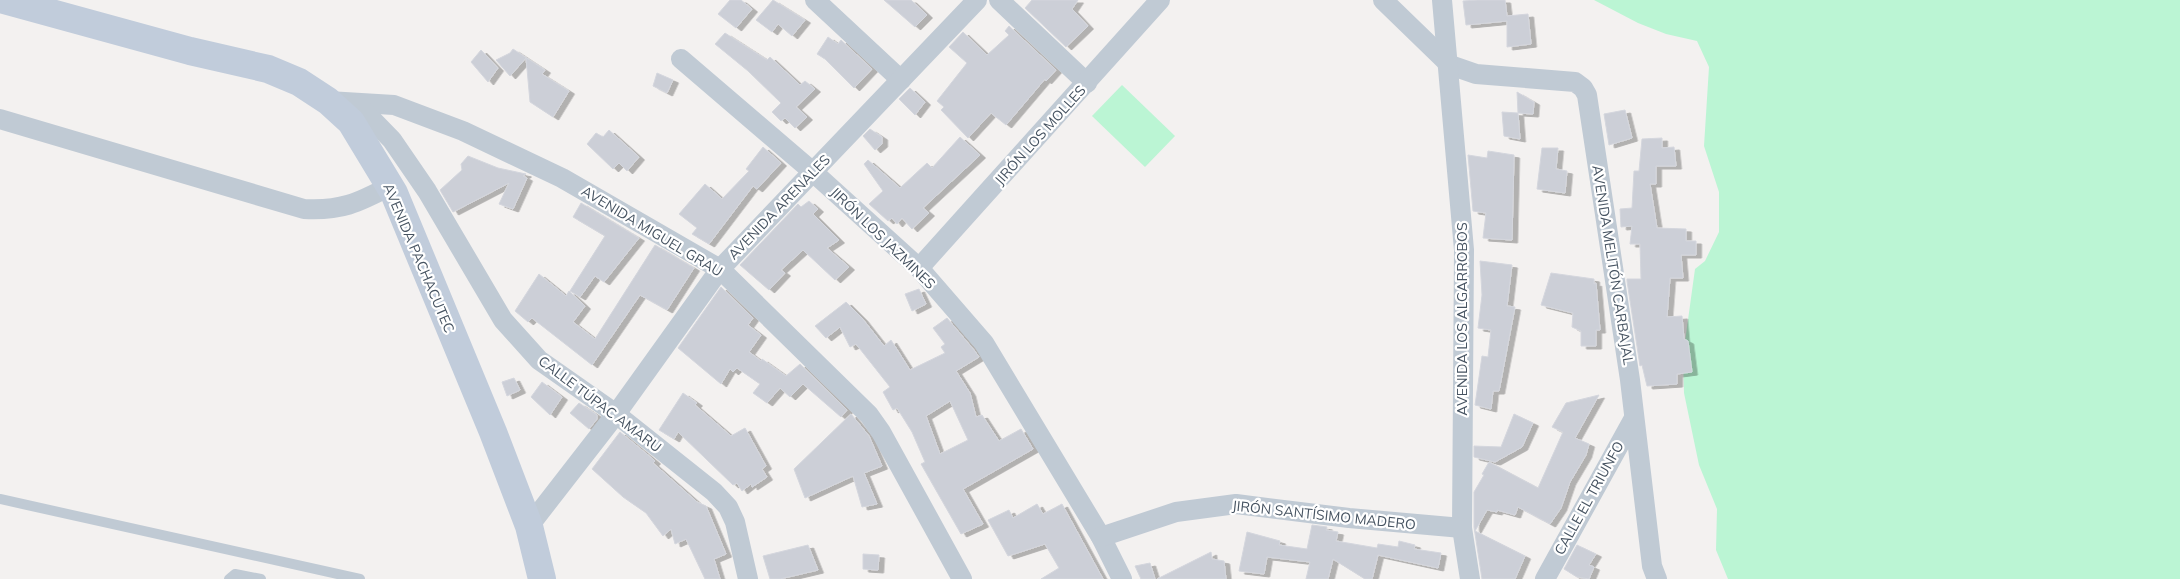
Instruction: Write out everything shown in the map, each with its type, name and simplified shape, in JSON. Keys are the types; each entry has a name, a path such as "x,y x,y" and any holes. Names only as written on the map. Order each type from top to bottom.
{"main road":[{"name":"AVENIDA PACHACUTEC","path":"4,0 190,52 268,69 300,82 328,101 351,122 390,186 493,432 529,526 542,579"}],"street":[{"path":"815,0 901,80"},
{"name":"AVENIDA ARENALES","path":"529,526 616,414 720,269 977,0"},
{"path":"999,0 1087,83"},
{"name":"JIRÓN LOS MOLLES","path":"919,268 1160,0"},
{"path":"1382,0 1450,65"},
{"name":"AVENIDA LOS ALGARROBOS","path":"1442,0 1450,65 1464,250 1462,528 1470,579"},
{"name":"JIRÓN LOS JAZMINES","path":"681,59 813,172 919,268 984,343 1101,537 1122,579"},
{"name":"AVENIDA MELITÓN CARBAJAL","path":"1450,65 1476,74 1574,82 1583,88 1587,95 1634,418 1652,566 1657,579"},
{"name":"AVENIDA MIGUEL GRAU","path":"328,101 394,105 463,131 562,178 720,269 869,415 881,432 962,579"},
{"name":"CALLE TÚPAC AMARU","path":"357,104 392,140 427,191 503,320 539,360 616,414 714,492 728,507 735,522 748,579"},
{"path":"0,119 304,209 326,210 356,204 390,186"},
{"name":"CALLE EL TRIUNFO","path":"1545,579 1634,418"},
{"name":"JIRÓN SANTÍSIMO MADERO","path":"1101,537 1176,512 1236,504 1349,518 1462,528"}],"lane":[{"path":"0,499 360,579"},
{"path":"229,579 235,574 261,579"}],"green space":[{"path":"1594,0 2180,0 2180,579 1728,579 1716,550 1717,509 1699,465 1684,393 1683,356 1695,269 1705,261 1719,232 1719,192 1704,146 1709,67 1697,41 1666,34 1638,23"},
{"path":"1122,85 1175,136 1145,167 1092,116"}],"building":[{"path":"730,0 741,0 752,9 736,28 718,14"},
{"path":"773,0 805,20 792,36 778,24 772,32 756,20"},
{"path":"884,0 911,0 927,15 915,27"},
{"path":"1032,0 1078,0 1072,9 1088,26 1066,47 1025,8"},
{"path":"1505,0 1507,16 1528,14 1531,44 1507,47 1507,21 1466,25 1463,1"},
{"path":"1009,26 1056,70 1046,81 1045,79 1006,125 991,113 968,138 941,110 944,107 937,101 967,63 949,47 963,32 987,55 1009,35 1005,31"},
{"path":"725,33 767,60 770,57 800,85 805,81 815,89 796,107 807,117 795,128 785,118 781,121 772,112 781,103 748,71 715,44"},
{"path":"828,37 838,44 841,40 872,69 854,88 825,59 817,54"},
{"path":"513,49 545,70 542,74 569,91 553,117 530,102 526,58 510,76 496,60 510,53"},
{"path":"481,50 498,68 488,82 471,62"},
{"path":"657,73 673,80 667,93 653,86"},
{"path":"910,88 925,102 915,115 899,99"},
{"path":"1517,92 1534,102 1533,114 1518,113"},
{"path":"1625,110 1632,138 1609,145 1604,114"},
{"path":"1502,112 1518,113 1520,139 1504,136"},
{"path":"870,129 882,137 882,144 875,150 863,136"},
{"path":"609,130 639,157 627,171 619,163 613,169 587,144 596,133 603,137"},
{"path":"960,137 980,155 923,208 929,213 912,229 902,218 897,224 892,218 888,221 869,204 883,191 864,164 868,160 900,188 927,163 932,168"},
{"path":"1662,138 1662,148 1674,147 1676,166 1656,166 1656,184 1650,184 1657,228 1686,229 1686,241 1696,241 1696,255 1681,255 1683,278 1670,278 1667,317 1682,316 1684,339 1688,341 1692,372 1677,374 1677,384 1647,386 1642,365 1640,366 1627,281 1627,279 1641,279 1640,244 1630,244 1632,226 1621,227 1620,209 1632,208 1634,171 1639,171 1642,139"},
{"path":"763,147 781,163 757,189 753,186 709,244 692,234 697,228 679,214 705,184 722,199 749,171 746,169"},
{"path":"1542,148 1558,148 1556,169 1567,171 1565,193 1537,189"},
{"path":"1488,151 1514,155 1512,240 1483,238 1486,213 1473,211 1468,155 1487,158"},
{"path":"468,156 498,168 526,174 523,176 527,178 513,209 499,204 509,183 453,212 440,190 462,170 461,164"},
{"path":"809,201 818,209 813,214 839,240 827,248 849,267 835,280 803,250 781,270 785,273 769,290 740,265 798,204 801,207"},
{"path":"581,203 639,238 604,282 595,276 580,297 570,291 605,236 573,217"},
{"path":"655,245 694,268 667,310 640,295 592,365 532,318 528,322 515,311 539,274 566,296 569,291 585,306 573,322 595,339"},
{"path":"1480,261 1512,265 1507,306 1515,307 1499,391 1493,391 1491,409 1475,405 1482,356 1488,357 1491,330 1478,328 1482,295"},
{"path":"1551,273 1594,279 1594,284 1596,283 1600,330 1596,330 1596,346 1581,346 1581,331 1572,327 1573,313 1541,305"},
{"path":"721,287 753,318 748,325 761,335 749,352 786,376 800,364 847,410 841,417 803,384 790,397 780,388 767,403 753,393 760,384 737,368 733,372 730,369 721,384 678,348"},
{"path":"919,289 926,304 912,311 905,294"},
{"path":"846,302 862,318 884,346 891,340 910,370 945,353 941,347 945,344 933,328 947,318 979,357 956,371 970,393 976,417 982,415 999,441 1021,429 1033,449 963,489 983,524 961,534 921,464 925,462 912,432 897,408 893,410 883,392 890,387 856,344 850,347 840,327 826,338 815,326","holes":["950,401 968,440 940,454 926,416"]},
{"path":"514,378 520,390 507,396 502,382"},
{"path":"542,382 562,397 550,415 531,397"},
{"path":"683,393 697,403 695,405 731,436 745,428 766,466 762,469 767,477 752,487 751,484 742,491 737,483 733,485 678,432 674,439 659,430"},
{"path":"1599,395 1575,438 1589,444 1586,455 1570,482 1561,508 1550,524 1518,507 1515,515 1497,510 1497,512 1487,510 1475,531 1525,556 1515,579 1482,579 1474,527 1474,492 1489,462 1538,488 1563,432 1552,427 1566,403"},
{"path":"579,403 597,415 597,419 589,429 570,413"},
{"path":"851,414 869,436 882,466 864,473 877,504 862,507 853,476 805,498 794,469"},
{"path":"1514,414 1533,423 1522,447 1495,462 1474,457 1474,446 1501,447"},
{"path":"620,432 655,461 653,463 697,502 706,506 726,554 714,559 720,579 705,579 686,539 675,544 671,529 663,536 646,513 623,497 592,469"},
{"path":"1037,504 1043,514 1062,504 1103,579 1041,579 1059,568 1045,544 1008,556 988,520 1009,510 1013,518"},
{"path":"1312,525 1327,527 1326,530 1338,532 1336,541 1377,548 1378,544 1398,547 1399,541 1415,545 1414,549 1441,553 1438,568 1378,555 1372,579 1365,579 1333,559 1328,579 1306,579 1310,562 1267,557 1264,574 1239,571 1247,532 1280,541 1279,545 1307,549"},
{"path":"808,545 818,570 780,579 770,579 763,556"},
{"path":"1577,545 1596,554 1589,565 1594,567 1589,579 1577,577 1564,569"},
{"path":"1211,552 1212,559 1224,561 1226,579 1157,579"},
{"path":"863,554 879,555 878,570 863,569"},
{"path":"1150,563 1155,579 1141,579 1135,566"}]}
